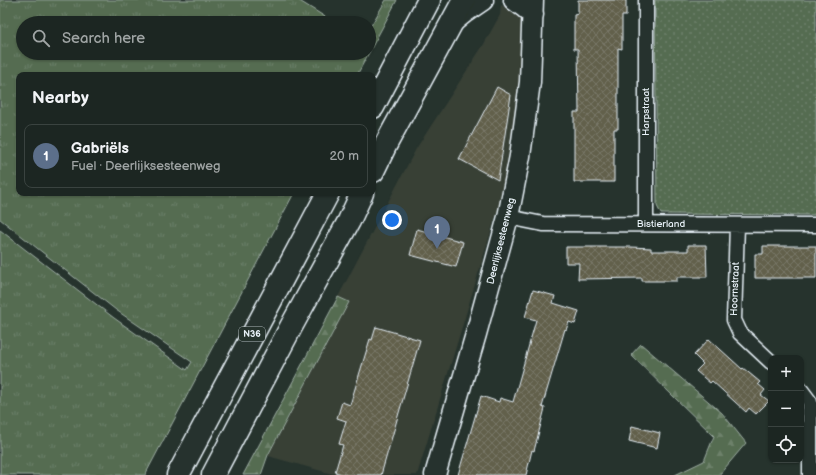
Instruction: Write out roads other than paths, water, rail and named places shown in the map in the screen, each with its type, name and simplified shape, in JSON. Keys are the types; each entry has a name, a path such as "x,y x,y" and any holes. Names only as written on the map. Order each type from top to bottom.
{"main road":[{"path":"376,101 429,0"},
{"path":"376,165 464,0"},
{"path":"452,22 483,0"},
{"path":"514,0 526,8 533,7"},
{"name":"Deerlijksesteenweg","path":"435,475 508,217 520,156 529,90 533,7"},
{"name":"N36","path":"178,475 326,196"},
{"path":"213,475 349,221 361,196"}],"street":[{"name":"Harpstraat","path":"646,0 646,224"},
{"name":"Bistierland","path":"508,217 543,224 816,225"},
{"name":"Hoornstraat","path":"737,225 734,320 740,333 768,359"},
{"path":"802,391 810,402 810,475"}],"place":[{"name":"Gabriëls","path":"437,249"}]}
